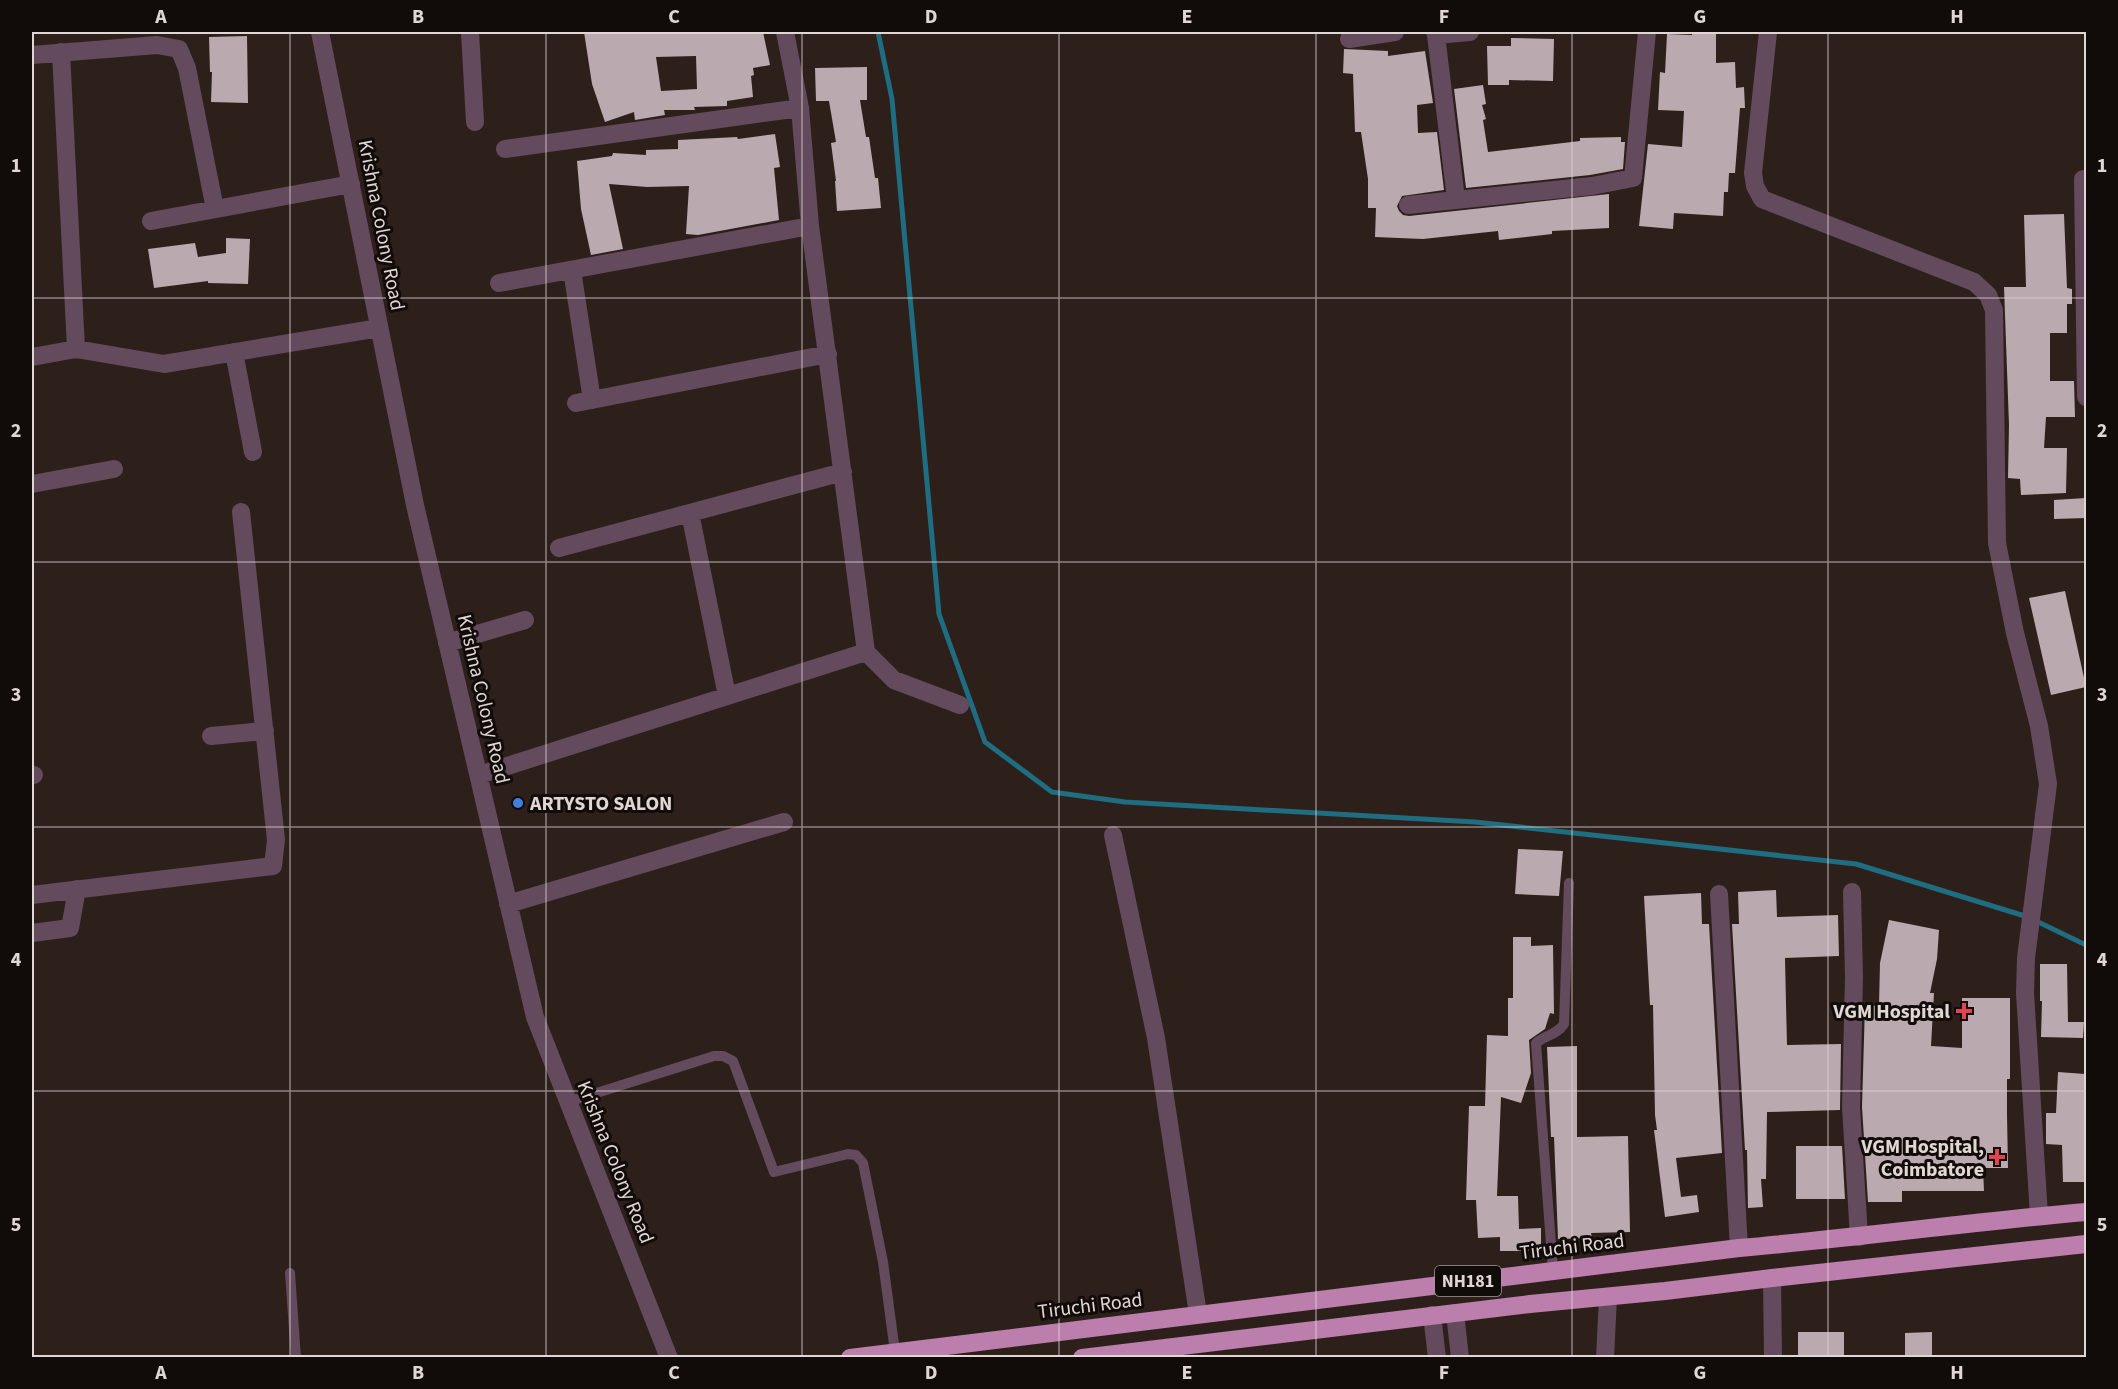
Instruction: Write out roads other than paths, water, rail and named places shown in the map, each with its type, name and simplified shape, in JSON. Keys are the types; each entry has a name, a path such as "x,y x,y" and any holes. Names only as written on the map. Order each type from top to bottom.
{"highway":[{"name":"Tiruchi Road","path":"850,1358 1739,1248 2086,1212"},
{"name":"NH181","path":"1092,1357 1455,1313 2086,1244"}],"street":[{"name":"Krishna Colony Road","path":"320,32 415,505 534,1017 669,1358"},
{"path":"470,32 475,122"},
{"path":"785,32 800,108 810,226 866,652 894,680 960,705"},
{"path":"1349,39 1395,32"},
{"path":"1456,199 1435,33 1470,32"},
{"path":"1408,205 1592,186 1633,178 1647,32"},
{"path":"1768,32 1753,173 1755,186 1762,199 1974,282 1988,295 1994,310 1997,543 2015,633 2039,726 2048,784 2029,932 2025,993 2039,1216"},
{"path":"32,55 157,45 179,49 187,69 215,209"},
{"path":"61,52 76,350"},
{"path":"505,149 800,108"},
{"path":"2084,179 2086,397"},
{"path":"151,221 351,184"},
{"path":"500,283 810,226"},
{"path":"572,270 584,401 828,354"},
{"path":"32,357 76,350 164,364 379,328"},
{"path":"234,352 253,452"},
{"path":"32,484 114,469"},
{"path":"559,548 843,472"},
{"path":"32,895 273,866 276,840 241,512"},
{"path":"690,513 727,696"},
{"path":"447,643 525,620"},
{"path":"479,775 866,652"},
{"path":"210,736 265,731"},
{"path":"508,904 784,822"},
{"path":"1113,835 1156,1038 1198,1314"},
{"path":"32,933 70,928 77,889"},
{"path":"1852,892 1854,977 1851,1107 1859,1237"},
{"path":"1719,894 1739,1248"},
{"path":"1772,1278 1773,1358"},
{"path":"1605,1358 1608,1297"},
{"path":"1455,1313 1460,1358"},
{"path":"1432,1316 1437,1358"}],"lane":[{"path":"1553,1271 1536,1043 1542,1037 1559,1031 1564,1024 1569,883"},
{"path":"568,1102 714,1056 723,1056 733,1061 769,1164 774,1172 848,1154 856,1155 863,1163 883,1262 895,1352"},
{"path":"290,1273 296,1358"}],"waterway":[{"path":"878,32 892,99 939,614 985,742 1052,792 1125,802 1475,822 1856,864 2028,917 2086,945"}],"place":[{"name":"ARTYSTO SALON","path":"518,803"},
{"name":"VGM Hospital","path":"1964,1011"},
{"name":"VGM Hospital, Coimbatore","path":"1997,1157"}]}
